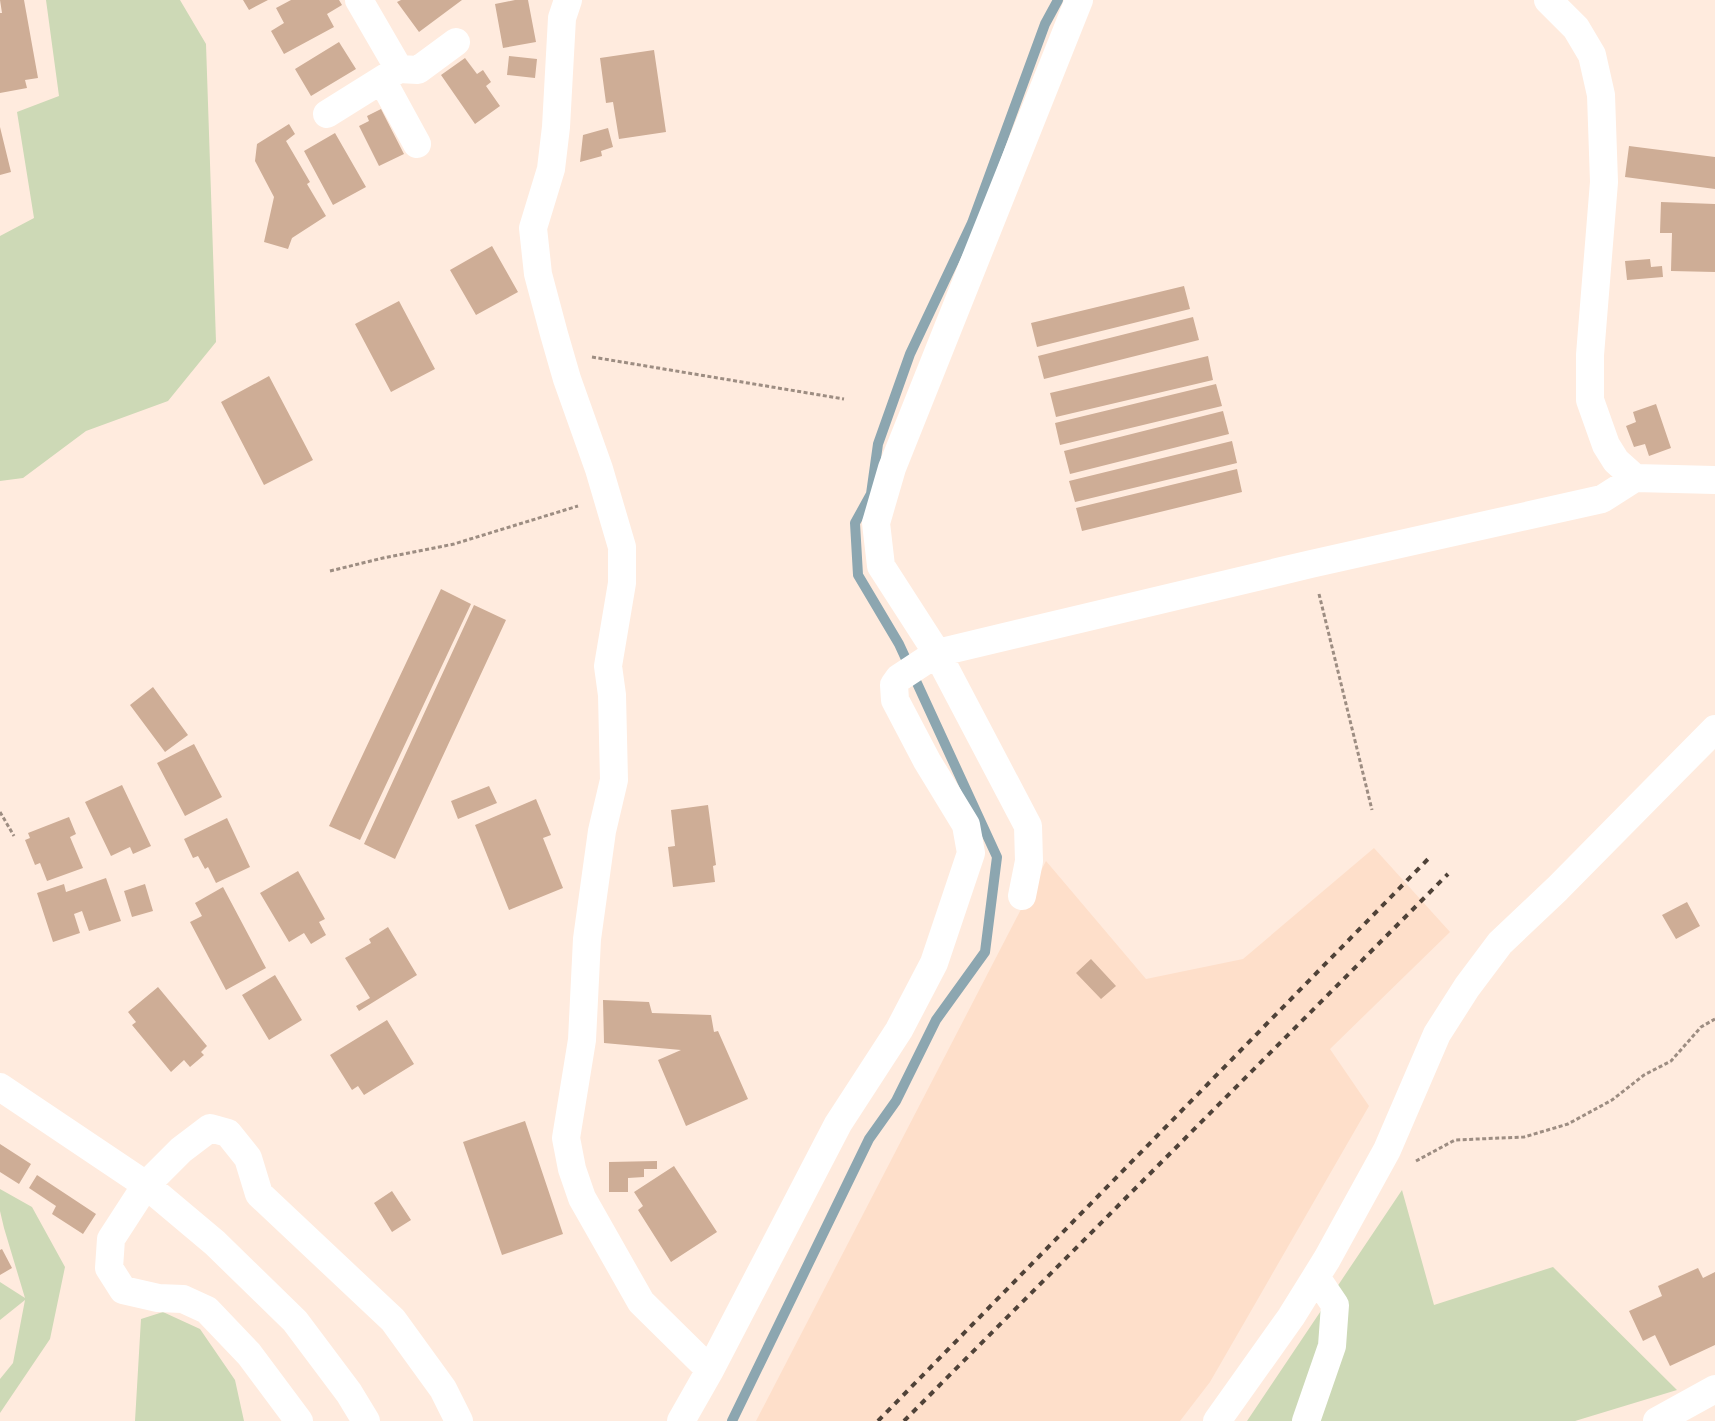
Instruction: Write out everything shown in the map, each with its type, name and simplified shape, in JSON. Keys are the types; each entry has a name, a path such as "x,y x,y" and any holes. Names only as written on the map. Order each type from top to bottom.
{"street":[{"path":"359,0 417,144"},
{"path":"568,0 562,18 556,127 551,168 533,228 538,274 567,379 608,496 622,547 622,583 608,666 612,695 614,780 602,831 587,939 582,1040 566,1138 572,1170 582,1198 641,1302 710,1370"},
{"path":"1022,896 1029,861 1028,826 937,653 881,566 876,523 892,468 1078,0"},
{"path":"1548,0 1576,28 1592,55 1601,95 1604,182 1590,355 1590,400 1606,445 1616,461 1635,478"},
{"path":"327,114 390,74 418,70 456,42"},
{"path":"681,1421 710,1370 838,1124 899,1030 934,963 971,853 966,825 927,761 895,700 894,685 899,678 937,653 1311,564 1602,499 1635,478 1715,480"},
{"path":"1229,1416 1316,1277 1387,1150 1437,1034 1467,987 1494,951 1715,729"},
{"path":"0,1087 146,1185 215,1243 295,1320 349,1393 366,1421"},
{"path":"299,1421 249,1354 208,1310 183,1299 158,1298 123,1290 109,1268 111,1239 146,1185 181,1150 210,1128 228,1133 248,1158 259,1194 393,1320 442,1389 459,1421"},
{"path":"1306,1421 1332,1346 1335,1305 1316,1277"},
{"path":"1657,1421 1715,1389"}],"path":[{"path":"560,352 844,399"},
{"path":"330,571 454,544 608,496"},
{"path":"1311,564 1372,810"},
{"path":"0,812 14,836"},
{"path":"1373,1175 1416,1161 1455,1140 1524,1137 1568,1124 1612,1100 1644,1075 1671,1061 1701,1027 1715,1019"}],"shaded area":[{"path":"1374,848 1450,932 1330,1049 1369,1106 1210,1382 1180,1421 756,1421 1046,861 1146,979 1243,959"}],"green space":[{"path":"46,0 180,0 206,44 216,342 168,401 86,431 23,478 0,481 0,236 34,218 17,112 59,96"},
{"path":"0,1189 32,1207 65,1267 50,1339 0,1413 0,1379 13,1363 25,1300 0,1320 0,1282 25,1298 0,1211"},
{"path":"1402,1190 1434,1305 1553,1267 1677,1390 1575,1421 1247,1421"},
{"path":"163,1312 200,1329 235,1380 244,1421 135,1421 141,1319"}],"building":[{"path":"0,0 24,0 38,78 25,80 27,88 0,93 0,13 2,13"},
{"path":"243,0 268,0 249,10"},
{"path":"291,0 339,0 342,5 327,14 334,27 284,54 271,31 284,23 276,8"},
{"path":"401,0 462,0 419,32 397,2"},
{"path":"515,0 528,0 536,42 503,48 495,4"},
{"path":"339,42 356,69 311,96 295,69"},
{"path":"654,50 666,132 619,139 613,102 606,103 600,58"},
{"path":"509,56 537,59 535,78 507,75"},
{"path":"465,58 477,74 483,70 491,82 486,86 500,106 475,124 441,75"},
{"path":"381,109 404,154 379,166 359,126 369,121 367,116"},
{"path":"289,124 295,134 286,141 310,182 307,184 326,216 292,238 288,249 264,242 274,197 255,161 257,144"},
{"path":"0,127 11,172 0,175"},
{"path":"608,128 613,147 601,151 602,156 580,162 583,135"},
{"path":"335,133 366,187 333,205 304,151"},
{"path":"1629,146 1715,157 1715,189 1625,177"},
{"path":"1661,202 1715,204 1715,272 1671,271 1672,233 1660,233"},
{"path":"492,246 518,292 476,315 450,270"},
{"path":"1650,259 1651,267 1662,266 1663,277 1627,280 1625,261"},
{"path":"1184,286 1190,309 1037,347 1031,323"},
{"path":"399,301 435,369 391,392 355,324"},
{"path":"1193,317 1199,340 1044,379 1038,356"},
{"path":"1208,356 1213,380 1056,417 1050,393"},
{"path":"269,376 313,460 264,485 221,402"},
{"path":"1216,384 1222,406 1060,445 1055,423"},
{"path":"1656,404 1671,448 1649,456 1645,444 1634,447 1626,426 1636,422 1633,412"},
{"path":"1223,411 1229,434 1070,474 1064,451"},
{"path":"1232,441 1237,463 1075,502 1069,481"},
{"path":"1237,469 1242,492 1082,531 1076,508"},
{"path":"441,589 471,604 360,840 329,826"},
{"path":"474,605 506,620 395,859 364,844"},
{"path":"153,687 188,735 165,752 130,705"},
{"path":"194,744 222,797 185,816 157,763"},
{"path":"122,785 151,846 133,854 130,847 111,856 85,802"},
{"path":"489,786 497,803 458,819 451,801"},
{"path":"536,799 551,835 543,838 563,888 509,910 475,825"},
{"path":"708,805 716,865 713,866 715,882 673,887 668,847 675,846 671,810"},
{"path":"69,817 76,834 70,837 83,868 47,881 40,863 35,865 25,840 30,838 28,833"},
{"path":"227,818 250,867 216,883 208,867 205,869 198,856 193,858 184,839"},
{"path":"298,871 325,919 319,922 326,935 311,944 304,933 289,942 260,893"},
{"path":"106,878 121,921 89,931 82,911 74,914 80,933 53,942 37,893 64,884 66,892"},
{"path":"145,884 153,911 132,917 124,891"},
{"path":"223,887 266,968 226,990 190,922 202,916 195,903"},
{"path":"1687,902 1700,926 1676,939 1662,915"},
{"path":"388,927 417,975 359,1011 356,1006 370,998 345,958 371,943 369,939"},
{"path":"1091,959 1116,986 1101,999 1076,973"},
{"path":"275,975 302,1020 269,1040 242,995"},
{"path":"158,987 207,1046 201,1052 204,1055 190,1067 184,1060 171,1072 132,1025 136,1022 128,1012"},
{"path":"603,1000 649,1002 652,1013 711,1015 714,1032 718,1031 748,1099 686,1126 658,1060 681,1050 604,1043"},
{"path":"387,1020 414,1064 364,1095 358,1086 352,1090 330,1055"},
{"path":"525,1121 563,1234 502,1255 463,1142"},
{"path":"0,1144 31,1164 19,1184 0,1172"},
{"path":"657,1161 657,1169 644,1169 644,1177 628,1178 628,1192 609,1192 609,1162"},
{"path":"674,1166 717,1232 671,1262 638,1210 643,1206 634,1192"},
{"path":"37,1175 96,1214 83,1234 52,1214 56,1206 29,1188"},
{"path":"392,1191 411,1220 392,1232 374,1203"},
{"path":"2,1249 12,1268 0,1275 0,1250"},
{"path":"1698,1268 1703,1278 1715,1272 1715,1345 1670,1366 1655,1335 1643,1341 1629,1311 1662,1296 1658,1286"}],"waterway":[{"path":"732,1421 869,1139 896,1101 936,1020 985,952 997,857 899,644 858,575 855,523 871,494 878,444 910,354 972,223 1045,24 1058,0"}],"railway":[{"path":"878,1421 1430,857"},
{"path":"904,1421 1448,874"}]}
